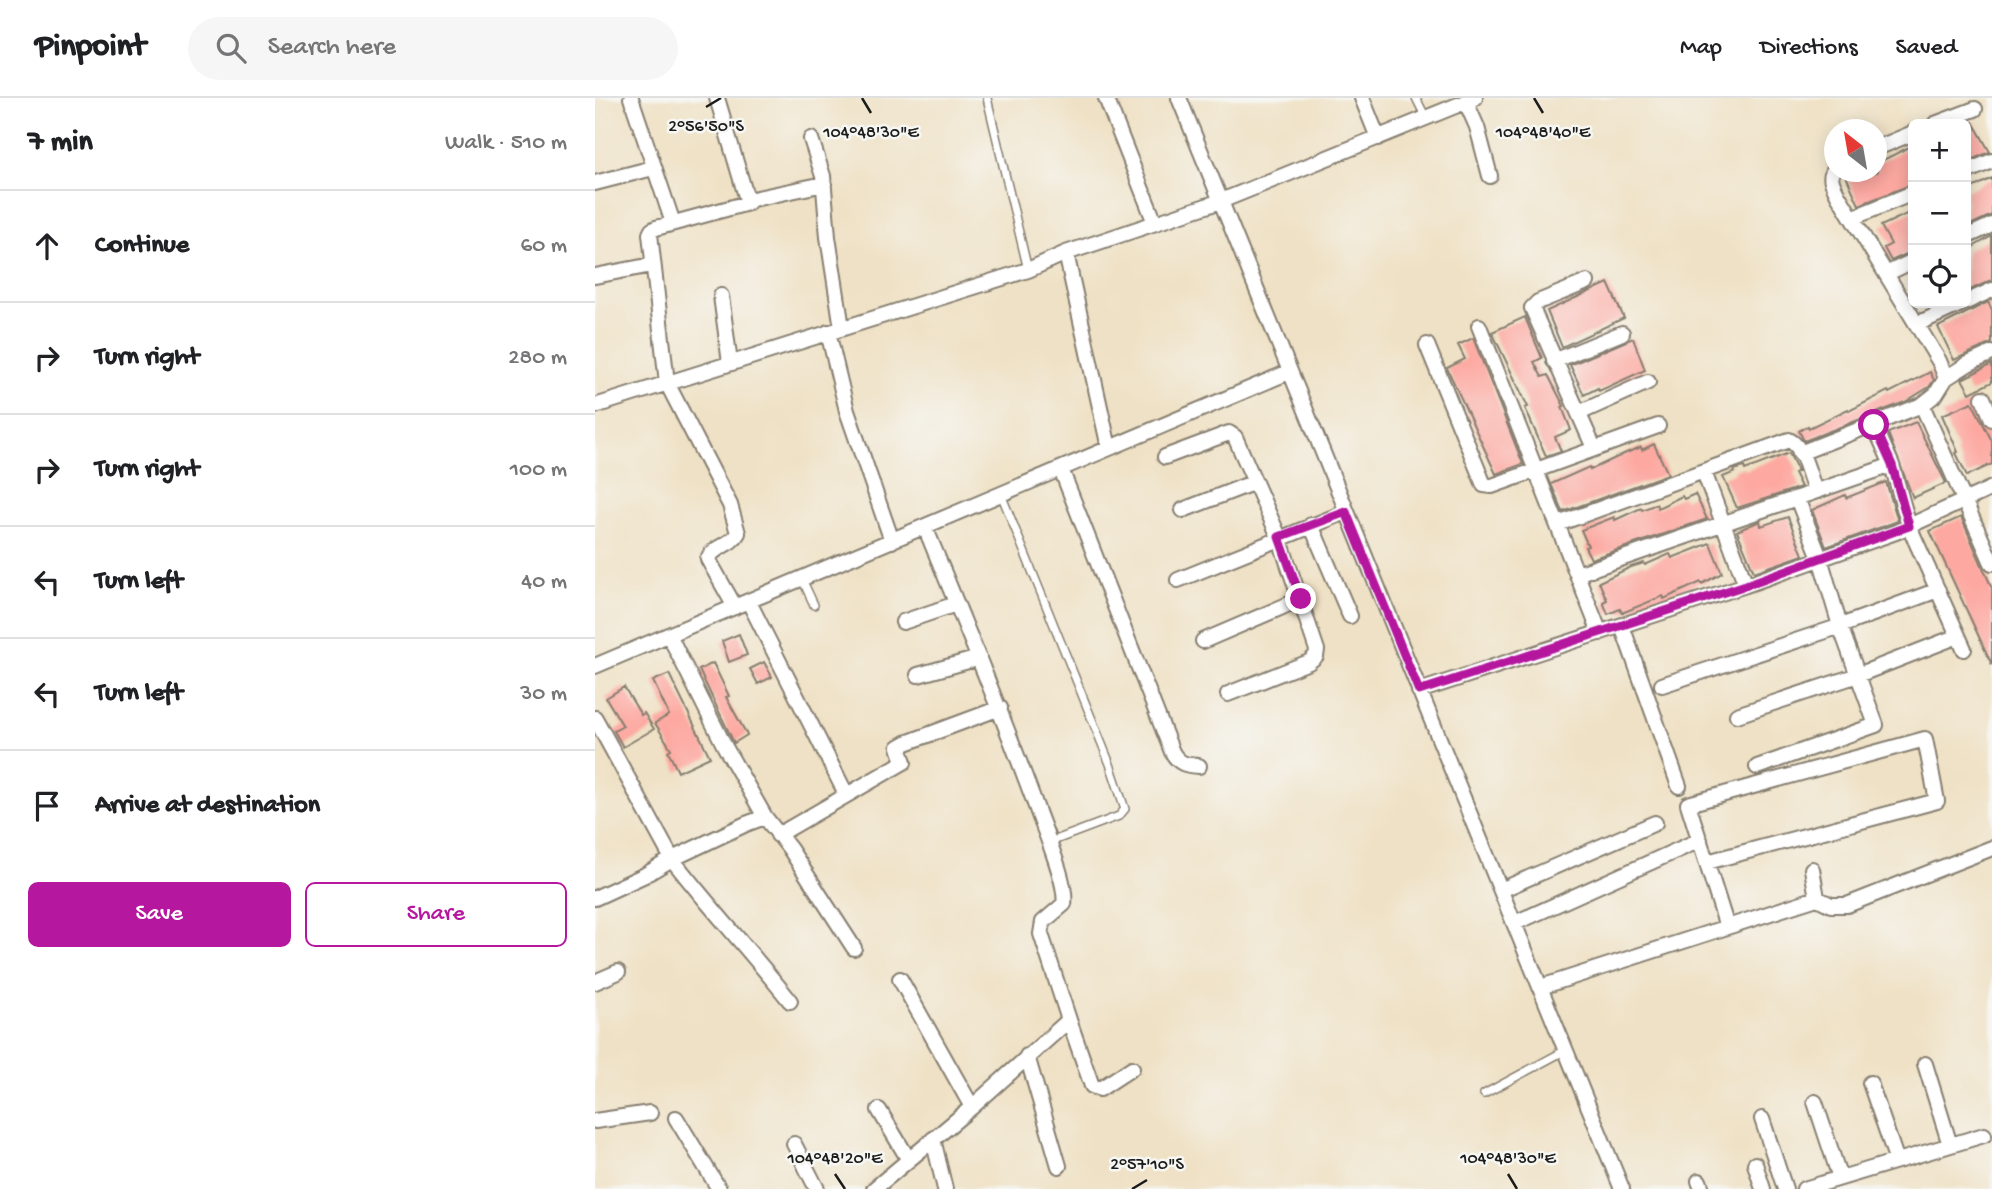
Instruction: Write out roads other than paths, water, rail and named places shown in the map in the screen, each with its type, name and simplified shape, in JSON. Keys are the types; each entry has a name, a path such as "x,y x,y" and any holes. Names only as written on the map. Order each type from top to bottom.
{"street":[{"path":"631,98 673,223"},
{"path":"717,98 748,200"},
{"path":"1106,98 1155,223"},
{"path":"1179,98 1622,1189"},
{"path":"1362,98 1378,138"},
{"path":"595,405 670,387 730,363 1068,260 1155,223 1224,209 1378,138 1426,118 1471,104 1490,176"},
{"path":"1948,119 1975,109"},
{"path":"1887,144 1908,135"},
{"path":"811,139 824,184 832,334 856,442 892,541"},
{"path":"1971,170 1992,161"},
{"path":"595,183 653,168"},
{"path":"1833,182 1939,361 1946,378"},
{"path":"824,184 748,200 744,205 652,230 652,265 670,387 726,497 737,537 712,552 708,559 758,619 846,794"},
{"path":"1852,218 1908,195"},
{"path":"1971,235 1992,225"},
{"path":"1068,260 1109,448"},
{"path":"1886,274 1908,263"},
{"path":"595,276 652,265"},
{"path":"1587,282 1538,302 1532,309 1594,448"},
{"path":"1971,299 1992,290"},
{"path":"721,296 730,363"},
{"path":"1916,324 1951,308"},
{"path":"1479,326 1600,633"},
{"path":"1555,362 1622,333"},
{"path":"1427,345 1482,483 1492,486 1658,426"},
{"path":"1800,453 1922,405 1936,394 1946,378 1992,353"},
{"path":"595,666 673,641 745,605 892,541 928,534 1002,497 1064,477 1109,448 1292,380"},
{"path":"1579,413 1648,382"},
{"path":"1983,398 1992,419"},
{"path":"1922,405 1990,555"},
{"path":"1737,715 1961,643 1909,526 1892,465 1874,425"},
{"path":"1165,457 1229,433 1235,437 1279,537 1317,650 1316,656 1309,662 1228,694"},
{"path":"1558,524 1789,440 1800,453 1815,491"},
{"path":"1577,574 1892,465"},
{"path":"1704,472 1746,585"},
{"path":"1064,477 1172,752 1183,765 1199,766"},
{"path":"1183,510 1255,482"},
{"path":"1419,691 1746,585 1909,526 1992,488"},
{"path":"1757,768 1876,725 1797,498"},
{"path":"1178,580 1346,512"},
{"path":"1311,525 1350,617"},
{"path":"928,534 1000,708 1049,842 1065,900 1061,908 1044,922 1041,934 1092,1086 1100,1089 1132,1068"},
{"path":"1662,685 1840,626 1938,590"},
{"path":"1203,641 1301,599"},
{"path":"903,622 956,604"},
{"path":"1622,626 1679,786"},
{"path":"673,641 725,747 765,817 790,849 854,948"},
{"path":"918,675 979,657"},
{"path":"778,835 904,762 899,747 1000,708"},
{"path":"595,718 672,859 790,1002"},
{"path":"1707,862 1937,801 1925,739 1688,804 1727,927"},
{"path":"595,898 765,817"},
{"path":"1501,890 1655,823"},
{"path":"1515,923 1700,840"},
{"path":"1541,987 1817,898 1832,905 1847,905 1992,848"},
{"path":"1812,869 1817,898"},
{"path":"595,982 618,972"},
{"path":"900,979 972,1107"},
{"path":"874,1189 972,1107 1069,1020"},
{"path":"1027,1056 1059,1166"},
{"path":"1925,1064 1950,1145"},
{"path":"1870,1083 1897,1161"},
{"path":"1815,1102 1840,1178"},
{"path":"879,1110 909,1160"},
{"path":"595,1121 650,1113"},
{"path":"676,1118 719,1189"},
{"path":"1762,1119 1786,1189"},
{"path":"1804,1189 1984,1135"},
{"path":"933,1139 945,1189"},
{"path":"794,1144 817,1189"},
{"path":"1755,1164 1763,1189"}],"lane":[{"path":"987,98 1028,270"},
{"path":"1416,98 1426,118"},
{"path":"1002,497 1110,764 1125,809 1119,816 1049,842"},
{"path":"803,582 814,605"},
{"path":"1484,1094 1566,1050"}]}
